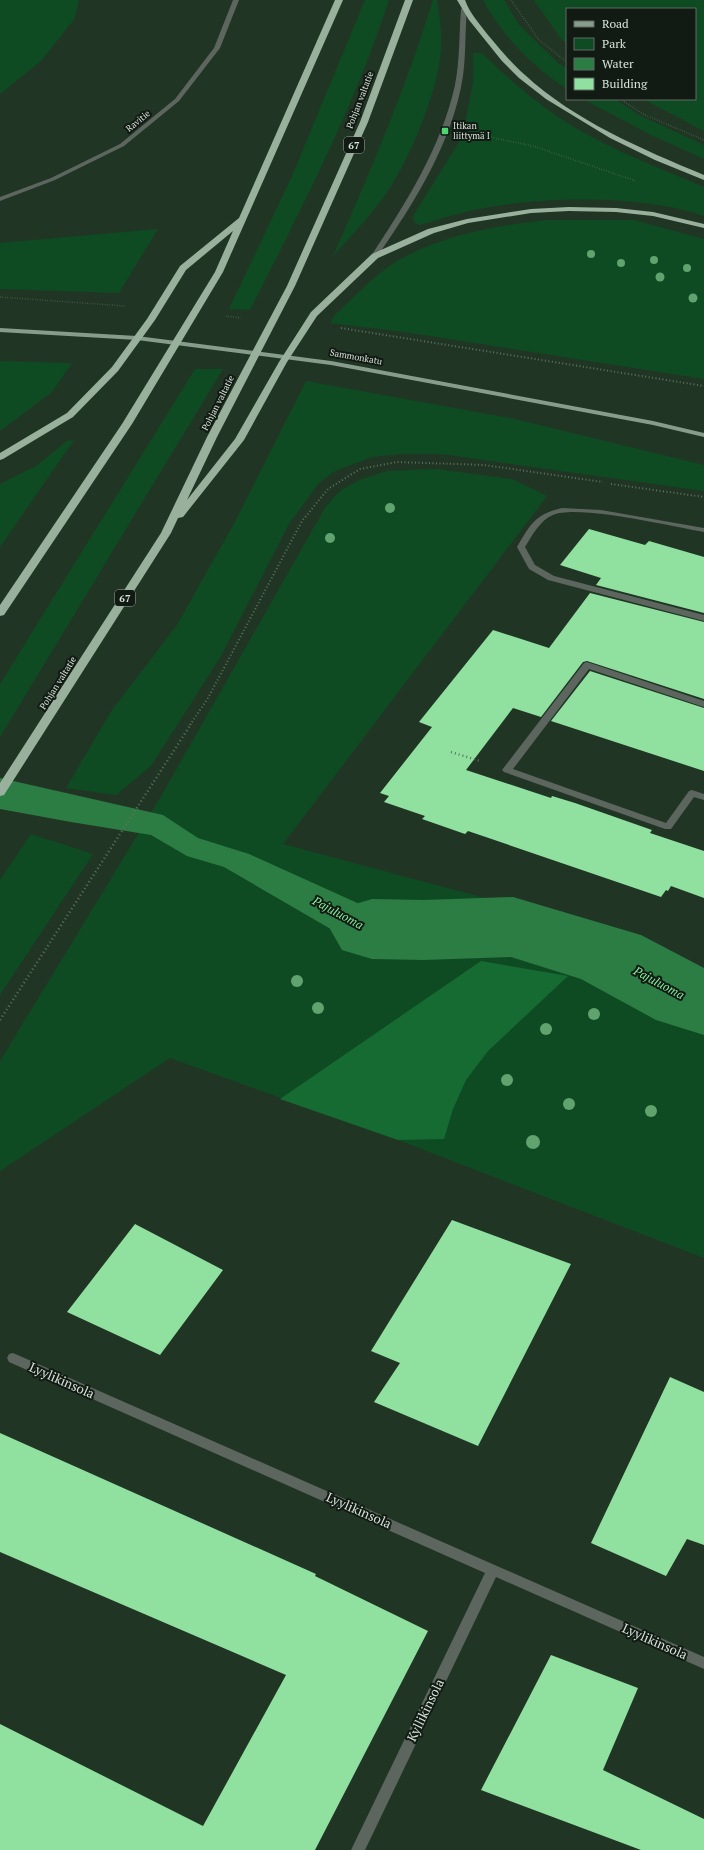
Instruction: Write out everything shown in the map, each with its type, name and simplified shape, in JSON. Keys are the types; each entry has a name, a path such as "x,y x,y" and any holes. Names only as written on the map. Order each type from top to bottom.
{"highway":[{"path":"0,613 127,424 219,272 339,0"},
{"name":"Pohjan valtatie","path":"0,792 166,533 212,437 291,286 364,122 409,0"},
{"path":"462,0 464,9 492,44 527,81 561,105 606,133 653,156 704,178"},
{"path":"166,533 239,440 283,362 310,320 335,292 375,256 431,231 467,221 531,211 569,209 616,210 653,214 704,226"},
{"path":"0,457 70,414 115,368 151,320 183,268 243,218"}],"main road":[{"name":"Sammonkatu","path":"0,330 137,338 331,363 545,402 704,434"}],"street":[{"name":"Ravitie","path":"0,199 53,179 122,145 177,100 217,48 236,0"},
{"path":"375,256 400,218 440,145 458,83 464,9"},
{"path":"704,530 576,510 552,512 539,520 521,547 532,567 551,578 704,618"},
{"path":"704,704 587,665 508,770 668,827 692,793 704,797"},
{"name":"Lyylikinsola","path":"13,1358 704,1663"},
{"name":"Kyllikinsola","path":"358,1850 493,1570"}],"path":[{"path":"511,0 538,40 566,61"},
{"path":"622,100 643,114 704,140"},
{"path":"444,131 488,136 533,146 638,182"},
{"path":"0,297 91,302 130,306"},
{"path":"224,316 247,318"},
{"path":"341,328 451,344 704,386"},
{"path":"0,1020 208,698 302,521 328,489 360,469 397,462 484,465 704,497"}],"green space":[{"path":"0,0 79,0 75,18 41,61 0,94"},
{"path":"365,0 389,0 360,80 326,158 250,310 229,309 292,176"},
{"path":"433,0 437,0 441,29 441,51 428,108 414,143 390,188 370,215 333,256 374,161 399,98"},
{"path":"483,0 504,0 519,25 558,63 566,67 566,88 542,71 519,50 499,26"},
{"path":"534,0 704,0 704,131 645,100 696,100 696,8 566,8 566,42 562,40"},
{"path":"473,53 482,53 507,77 533,98 551,112 587,135 626,154 704,187 704,216 680,209 653,204 625,201 565,200 509,204 484,208 419,225 414,222 413,216 459,142 466,119 473,82"},
{"path":"585,100 616,100 639,115 704,145 704,159 651,135"},
{"path":"549,220 634,220 704,239 704,379 404,332 330,323 335,315 380,273 417,251 460,235 506,225"},
{"path":"158,229 119,293 0,289 0,243"},
{"path":"0,361 72,363 52,392 0,431"},
{"path":"195,369 223,369 0,737 0,684"},
{"path":"306,381 515,419 704,465 704,491 441,454 401,454 372,457 335,471 319,483 289,524 221,656 151,766 116,795 66,788 112,710 177,625 237,518"},
{"path":"74,440 0,547 0,484 36,466 67,441"},
{"path":"437,469 512,479 547,496 283,844 530,910 704,969 704,1258 398,1140 170,1058 0,1171 0,1061 160,798 326,506 340,491 359,480 387,471"},
{"path":"31,834 93,854 0,995 0,880"}],"shaded area":[{"path":"481,961 568,976 488,1051 466,1080 453,1109 444,1139 398,1140 280,1099"}],"water":[{"path":"0,778 163,815 198,838 249,854 364,906 418,913 472,912 503,941 401,948 341,935 224,867 187,856 151,835 0,809"}],"building":[{"path":"589,529 645,545 649,541 704,557 704,613 596,585 601,578 560,565"},
{"path":"590,593 704,622 704,699 587,661 583,662 541,717 513,708 466,770 551,798 552,796 575,803 652,830 650,833 704,851 704,898 671,886 661,897 468,831 465,834 422,819 425,816 384,802 389,796 380,793 432,727 419,722 493,630 549,648"},
{"path":"590,671 704,708 704,771 551,721"},
{"path":"452,1220 571,1264 478,1446 374,1402 400,1363 371,1351"},
{"path":"135,1224 223,1270 160,1355 67,1312"},
{"path":"670,1377 704,1392 704,1545 687,1539 666,1576 591,1543"},
{"path":"0,1433 316,1574 315,1576 428,1631 315,1850 0,1850 0,1724 203,1826 286,1675 0,1552"},
{"path":"551,1655 638,1688 603,1770 704,1819 704,1850 641,1850 481,1790"}],"waterway":[{"name":"Pajuluoma","path":"372,929 424,930 513,927 611,957 687,998 704,1003"}],"place":[{"name":"Itikan liittymä I","path":"445,131"}]}
